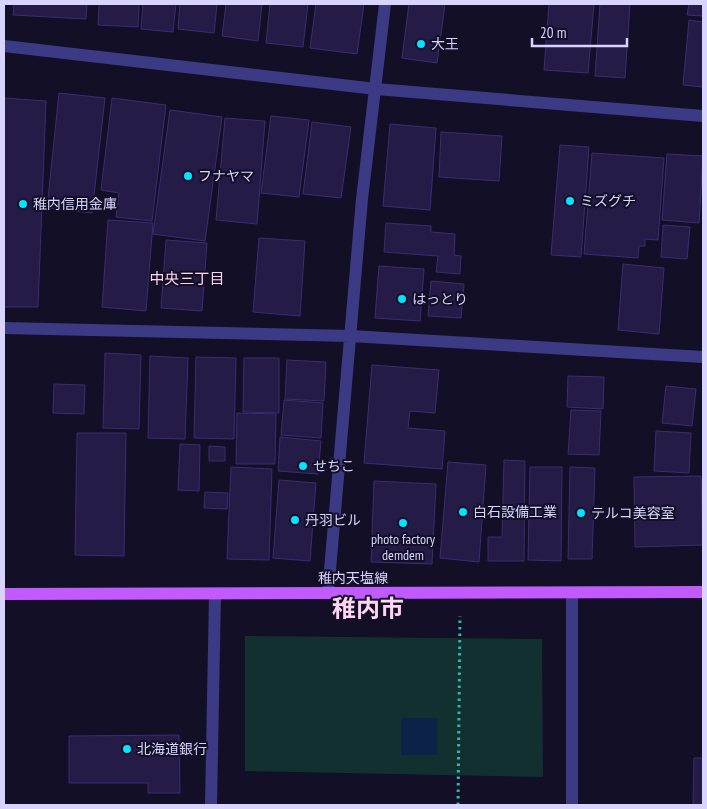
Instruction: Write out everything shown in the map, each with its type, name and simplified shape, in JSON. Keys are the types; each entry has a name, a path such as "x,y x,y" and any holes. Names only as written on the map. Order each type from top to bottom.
{"main road":[{"name":"稚内天塩線","path":"4,594 703,592"}],"street":[{"path":"328,593 362,199 385,4"},
{"path":"4,46 376,88 703,116"},
{"path":"4,328 351,336 703,357"},
{"path":"572,593 572,805"},
{"path":"211,805 215,594"}],"path":[{"path":"458,805 460,592"}],"green space":[{"path":"245,636 542,639 543,777 245,771"}],"water":[{"path":"401,718 437,718 437,755 401,755"}],"building":[{"path":"14,4 87,4 86,19 13,15"},
{"path":"99,4 139,4 138,27 98,25"},
{"path":"143,4 176,4 173,32 141,29"},
{"path":"180,4 217,4 214,33 178,29"},
{"path":"226,4 262,4 258,41 222,36"},
{"path":"270,4 308,4 303,47 266,43"},
{"path":"316,4 364,4 357,54 310,48"},
{"path":"409,4 445,4 437,63 402,58"},
{"path":"549,4 594,4 588,73 544,70"},
{"path":"600,4 630,4 625,78 595,76"},
{"path":"689,4 703,4 703,16 687,15"},
{"path":"689,20 703,22 703,87 683,85"},
{"path":"59,93 105,98 92,213 47,208"},
{"name":"稚内信用金庫","path":"4,98 46,101 38,307 4,307"},
{"path":"112,98 166,105 152,221 116,217 119,193 101,190"},
{"name":"フナヤマ","path":"170,110 222,117 205,241 153,234"},
{"path":"271,116 309,120 299,197 261,193"},
{"path":"225,118 265,121 257,224 216,220"},
{"path":"312,122 351,127 341,198 303,194"},
{"path":"390,124 436,128 430,210 383,206"},
{"path":"441,132 502,136 499,181 439,177"},
{"name":"ミズグチ","path":"560,145 589,147 581,257 551,255"},
{"path":"592,153 664,158 658,240 645,239 645,246 639,246 638,258 584,254"},
{"path":"667,154 703,156 699,223 662,220"},
{"path":"108,220 153,223 146,311 102,307"},
{"path":"386,223 431,226 431,232 455,234 454,255 461,256 460,274 436,272 438,256 384,252"},
{"path":"663,225 690,227 687,259 661,257"},
{"path":"259,238 305,241 300,316 253,312"},
{"path":"166,240 207,243 202,311 161,308"},
{"path":"623,264 664,268 659,334 618,330"},
{"path":"379,266 424,269 420,321 375,318"},
{"path":"431,281 464,284 461,318 428,316"},
{"path":"105,353 141,355 139,429 103,428"},
{"path":"150,356 188,358 185,439 148,438"},
{"path":"196,357 236,358 234,439 194,438"},
{"path":"244,358 279,358 279,413 243,412"},
{"path":"287,360 326,362 324,401 285,399"},
{"path":"372,365 439,370 435,413 410,411 408,428 445,431 442,469 364,463"},
{"path":"568,376 604,377 603,409 567,407"},
{"path":"54,384 85,385 84,414 53,413"},
{"path":"666,386 696,389 692,426 662,423"},
{"path":"284,400 323,403 321,438 281,435"},
{"path":"571,410 601,411 599,455 568,454"},
{"path":"237,413 276,414 275,464 236,464"},
{"path":"656,431 691,433 689,473 654,471"},
{"path":"77,433 126,433 124,556 75,555"},
{"path":"280,437 321,441 318,474 278,471"},
{"path":"180,444 200,445 199,491 178,490"},
{"path":"209,446 225,447 225,461 209,461"},
{"path":"504,460 525,461 524,561 488,561 488,537 502,537"},
{"name":"白石設備工業","path":"448,462 486,465 479,562 440,558"},
{"path":"231,467 272,469 269,560 227,559"},
{"path":"530,467 562,467 561,561 528,560"},
{"name":"テルコ美容室","path":"570,467 595,468 592,559 568,559"},
{"path":"701,476 703,545 635,547 634,477"},
{"name":"丹羽ビル","path":"279,480 316,483 310,561 273,558"},
{"name":"photo factory demdem","path":"374,481 436,484 432,564 371,562"},
{"path":"205,492 228,493 227,509 204,508"},
{"path":"179,735 180,793 148,793 148,783 69,783 69,736"},
{"path":"694,758 703,758 703,805 693,805"}],"place":[{"name":"大王","path":"421,44"},
{"name":"フナヤマ","path":"188,176"},
{"name":"ミズグチ","path":"570,201"},
{"name":"稚内信用金庫","path":"23,204"},
{"name":"はっとり","path":"402,299"},
{"name":"せちこ","path":"303,466"},
{"name":"白石設備工業","path":"463,512"},
{"name":"テルコ美容室","path":"581,513"},
{"name":"丹羽ビル","path":"295,520"},
{"name":"photo factory demdem","path":"403,523"},
{"name":"北海道銀行","path":"127,749"}],"district":[{"name":"中央三丁目","path":"187,278"},
{"name":"稚内市","path":"368,608"}]}
